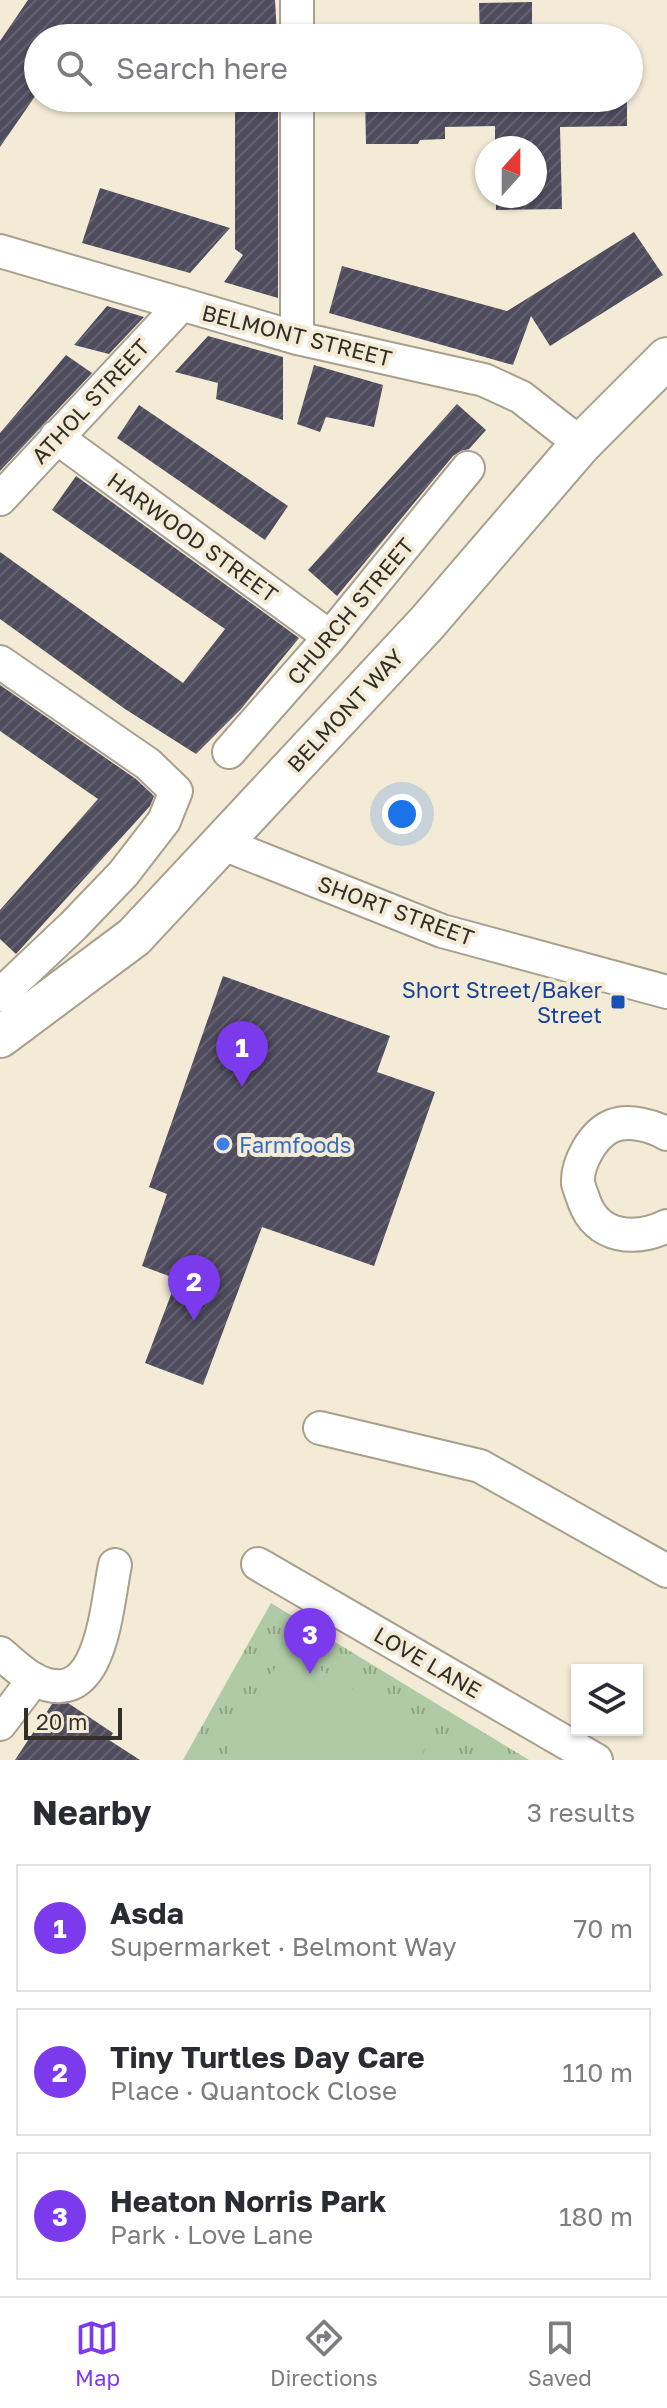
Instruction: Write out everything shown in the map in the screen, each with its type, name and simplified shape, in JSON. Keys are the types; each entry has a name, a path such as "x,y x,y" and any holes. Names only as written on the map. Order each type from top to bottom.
{"street":[{"path":"297,0 297,24"},
{"path":"297,112 297,338"},
{"name":"BELMONT STREET","path":"0,251 297,338 484,380 521,397 581,444"},
{"name":"ATHOL STREET","path":"0,499 182,304"},
{"name":"BELMONT WAY","path":"0,1037 134,937 427,623 581,444 667,358"},
{"name":"HARWOOD STREET","path":"56,437 330,637"},
{"name":"CHURCH STREET","path":"229,752 330,637 468,468"},
{"path":"0,662 148,764 176,791 164,821 123,874 0,995"},
{"name":"SHORT STREET","path":"221,843 442,931 667,992"},
{"path":"667,1134 640,1124 612,1126 594,1141 583,1157 578,1183 587,1210 602,1226 630,1236 650,1235 667,1226"},
{"path":"320,1428 480,1466 667,1571"},
{"name":"LOVE LANE","path":"258,1564 596,1760"},
{"path":"0,1653 34,1679 64,1687 82,1679 95,1659 115,1565"},
{"path":"0,1724 34,1679"}],"green space":[{"path":"271,1603 529,1760 183,1760"},
{"path":"295,1655 420,1728 427,1743 420,1760 224,1760 275,1668 280,1661"}],"building":[{"path":"28,0 275,0 276,24 24,24 24,112 0,147 0,41"},
{"path":"532,2 532,24 480,24 479,3"},
{"path":"235,112 278,112 278,298 224,282 243,255 235,249"},
{"path":"365,112 627,112 627,126 560,127 562,209 496,210 547,208 547,136 495,136 495,126 445,127 445,139 420,140 418,144 366,144"},
{"path":"100,188 230,228 190,273 82,243"},
{"path":"634,232 663,275 550,346 531,316 513,365 329,313 342,266 507,311"},
{"path":"107,306 144,317 109,354 74,345"},
{"path":"208,336 283,357 283,420 216,399 218,383 175,372"},
{"path":"66,355 92,373 0,471 0,433"},
{"path":"314,365 383,385 374,427 326,417 320,432 297,424"},
{"path":"457,404 486,430 469,449 453,456 337,596 308,570"},
{"path":"139,405 288,506 265,540 117,438"},
{"path":"76,476 299,638 241,709 196,754 125,709 0,619 0,552 183,683 225,629 52,510"},
{"path":"0,685 136,779 154,796 150,806 16,954 0,939 0,910 98,799 0,731"},
{"path":"223,976 390,1036 377,1072 435,1092 374,1266 262,1227 203,1385 145,1363 177,1279 142,1266 167,1194 149,1187"},
{"path":"68,1703 113,1733 109,1740 140,1760 15,1760 52,1704"}],"place":[{"name":"Short Street/Baker Street","path":"618,1002"},
{"name":"Asda","path":"242,1087"},
{"name":"Farmfoods","path":"223,1144"},
{"name":"Tiny Turtles Day Care","path":"194,1321"},
{"name":"Heaton Norris Park","path":"310,1674"}]}
